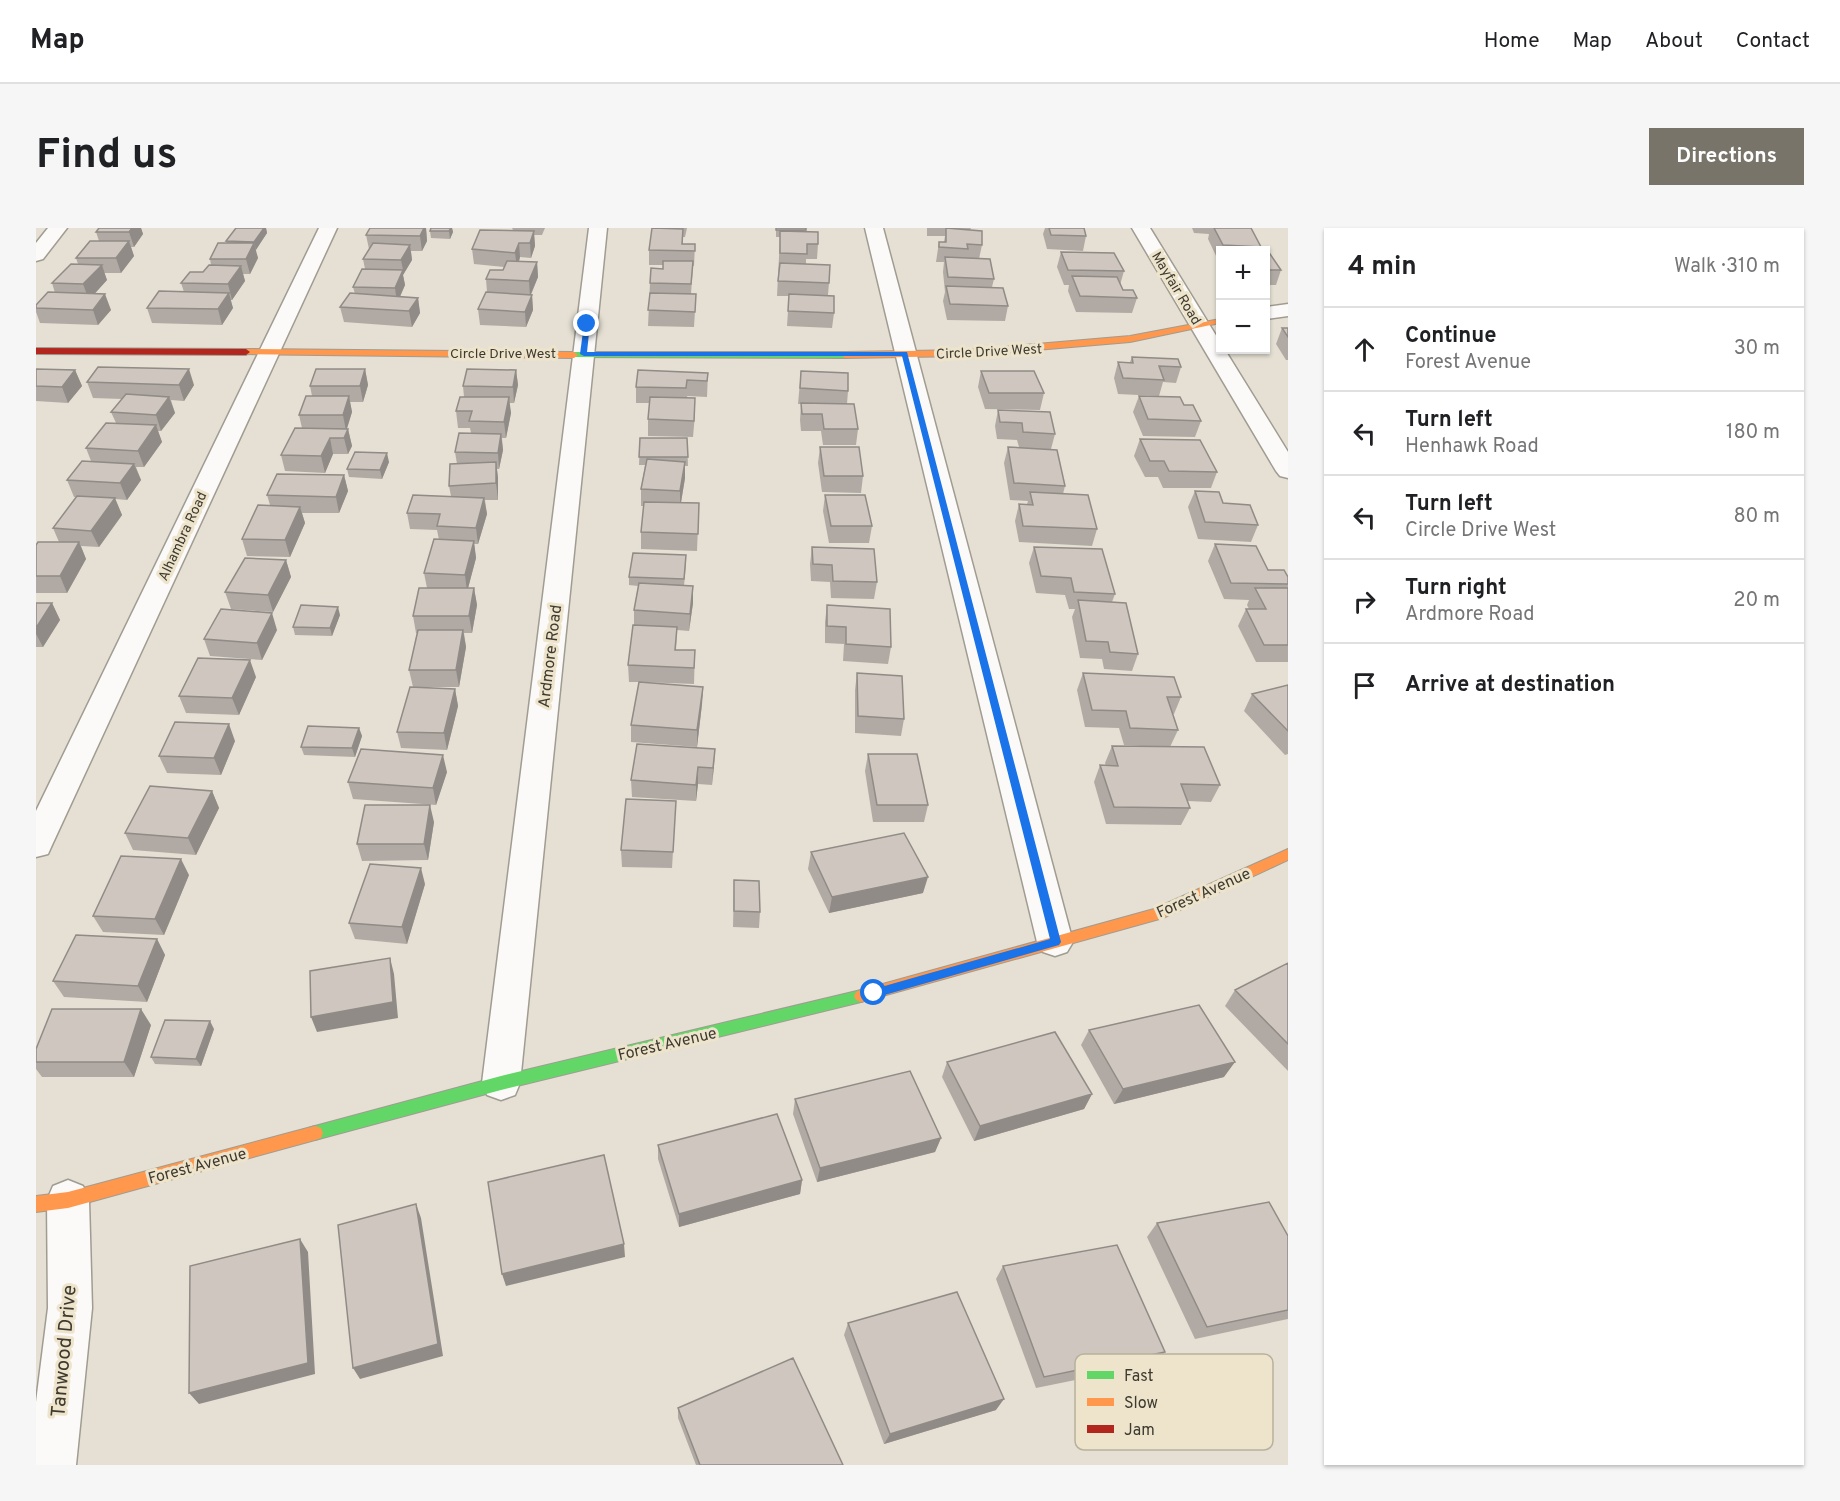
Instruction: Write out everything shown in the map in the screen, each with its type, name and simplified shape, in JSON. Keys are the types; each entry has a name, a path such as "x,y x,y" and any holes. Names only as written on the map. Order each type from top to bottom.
{"street":[{"path":"36,255 58,228"},
{"name":"Alhambra Road","path":"36,845 328,228"},
{"name":"Ardmore Road","path":"501,1083 598,228"},
{"path":"874,228 1055,942"},
{"name":"Mayfair Road","path":"1141,228 1288,471"},
{"path":"1270,312 1288,310"},
{"name":"Circle Drive West","path":"36,351 584,354 967,353 1047,348 1130,339 1216,322"},
{"name":"Forest Avenue","path":"52,1202 501,1083 874,993 1158,914 1288,854"},
{"name":"Tanwood Drive","path":"51,1465 70,1308 52,1202"}],"building":[{"path":"99,228 132,228 129,232 96,232"},
{"path":"236,228 264,228 254,242 226,241"},
{"path":"370,228 424,228 420,236 366,235"},
{"path":"431,228 451,228 449,231 430,231"},
{"path":"652,228 683,229 682,244 695,244 695,251 649,250"},
{"path":"776,228 806,228 806,230 776,230"},
{"path":"946,228 982,231 982,245 967,244 968,249 939,247 939,242 946,242"},
{"path":"1049,228 1084,228 1086,236 1051,235"},
{"path":"1214,228 1251,228 1260,246 1242,246 1223,245"},
{"path":"480,230 534,231 530,243 519,243 515,253 472,249"},
{"path":"780,231 818,232 818,244 807,244 807,254 780,253"},
{"path":"90,241 129,241 116,258 76,258"},
{"path":"218,243 254,243 246,259 210,259"},
{"path":"373,243 410,245 401,260 363,259"},
{"path":"1061,252 1114,253 1124,271 1068,270"},
{"path":"1270,254 1281,270 1270,270"},
{"path":"945,257 990,259 994,279 948,277"},
{"path":"507,261 537,262 529,281 486,279 490,270 503,270"},
{"path":"663,261 693,261 691,284 650,283 651,268 663,269"},
{"path":"780,263 830,265 829,283 778,281"},
{"path":"71,264 102,265 83,284 52,283"},
{"path":"209,265 241,266 228,284 181,283 190,272 203,272"},
{"path":"362,269 403,270 395,288 353,287"},
{"path":"1072,276 1117,277 1123,290 1133,290 1137,298 1080,296"},
{"path":"946,286 1003,288 1008,306 950,304"},
{"path":"159,291 229,293 218,309 147,308"},
{"path":"48,292 105,294 93,310 36,308"},
{"path":"486,292 532,295 525,312 478,309"},
{"path":"350,293 418,298 409,311 340,307"},
{"path":"650,293 696,294 695,312 648,310"},
{"path":"789,294 834,296 834,313 788,311"},
{"path":"1282,328 1288,328 1288,337"},
{"path":"1132,357 1178,359 1181,367 1159,366 1164,380 1123,378 1118,362 1133,363"},
{"path":"98,367 189,369 179,385 87,382"},
{"path":"36,369 75,370 62,387 36,386"},
{"path":"316,369 365,369 360,386 310,386"},
{"path":"467,369 516,370 513,387 463,386"},
{"path":"638,370 708,373 707,381 687,380 686,388 636,387"},
{"path":"801,371 848,373 848,391 800,388"},
{"path":"981,371 1034,371 1044,393 989,393"},
{"path":"126,394 169,397 156,415 111,412"},
{"path":"306,396 349,396 343,415 299,415"},
{"path":"1139,396 1180,397 1184,405 1193,405 1201,421 1148,419"},
{"path":"460,397 509,397 504,422 469,421 472,411 456,411"},
{"path":"650,397 695,398 694,421 648,419"},
{"path":"801,403 854,404 858,429 824,429 822,414 802,414"},
{"path":"998,410 1050,412 1055,434 1023,432 1022,423 1000,422"},
{"path":"106,423 156,425 138,451 86,448"},
{"path":"295,428 348,429 344,438 330,438 321,456 281,455"},
{"path":"459,433 501,434 498,453 455,452"},
{"path":"640,438 687,438 688,457 639,457"},
{"path":"1140,439 1200,440 1217,472 1169,471 1164,461 1150,461"},
{"path":"820,447 859,447 863,476 824,476"},
{"path":"1008,447 1057,450 1065,486 1014,483"},
{"path":"355,452 387,453 380,470 347,469"},
{"path":"647,459 685,462 680,491 641,489"},
{"path":"82,461 134,464 120,483 67,480"},
{"path":"496,462 496,483 449,486 450,464"},
{"path":"277,474 344,475 336,497 267,495"},
{"path":"1195,491 1219,492 1223,503 1250,505 1258,525 1205,522"},
{"path":"1030,492 1088,495 1097,529 1023,526 1019,504 1033,505"},
{"path":"413,495 484,498 476,528 437,526 440,514 407,513"},
{"path":"825,495 865,495 872,526 831,526"},
{"path":"77,496 115,498 91,531 53,528"},
{"path":"644,502 699,503 698,534 641,532"},
{"path":"258,505 300,507 285,540 242,539"},
{"path":"434,539 474,541 465,575 424,573"},
{"path":"38,542 79,542 60,576 36,576 36,545"},
{"path":"1215,544 1256,546 1268,570 1284,570 1288,577 1288,584 1231,583"},
{"path":"812,547 874,549 877,582 833,581 832,565 813,564"},
{"path":"1034,547 1102,549 1115,594 1074,592 1071,578 1041,576"},
{"path":"633,553 686,555 684,579 629,577"},
{"path":"245,558 286,560 268,595 225,592"},
{"path":"639,583 693,586 690,614 634,610"},
{"path":"419,588 474,588 469,616 413,616"},
{"path":"1255,588 1288,588 1288,645 1264,645 1246,609 1266,609"},
{"path":"1078,600 1126,603 1138,654 1110,652 1108,642 1086,641"},
{"path":"36,603 52,603 36,628"},
{"path":"301,605 338,607 330,628 293,627"},
{"path":"827,605 890,609 891,647 846,644 846,627 827,626"},
{"path":"221,609 272,613 257,643 204,639"},
{"path":"633,625 677,627 675,650 695,650 694,668 628,665"},
{"path":"418,630 463,630 456,670 409,670"},
{"path":"198,658 250,660 232,698 179,696"},
{"path":"857,673 902,676 904,719 858,716"},
{"path":"1083,673 1174,677 1181,697 1167,697 1178,730 1130,728 1126,711 1092,710"},
{"path":"639,682 703,687 697,730 631,725"},
{"path":"1288,685 1288,731 1252,694"},
{"path":"410,687 455,689 444,733 397,732"},
{"path":"175,722 229,724 214,758 159,756"},
{"path":"308,726 359,728 352,748 301,747"},
{"path":"637,744 715,749 713,768 698,767 696,785 631,780"},
{"path":"1112,746 1204,747 1220,785 1181,784 1190,808 1114,807 1100,765 1118,766"},
{"path":"361,749 443,755 433,788 348,782"},
{"path":"868,754 917,754 928,805 877,805"},
{"path":"150,786 212,791 188,838 125,833"},
{"path":"626,799 676,801 673,852 621,850"},
{"path":"365,805 430,805 424,844 357,844"},
{"path":"904,833 928,877 832,897 811,852"},
{"path":"121,856 181,859 155,919 93,916"},
{"path":"370,864 421,868 402,927 349,923"},
{"path":"734,880 759,881 760,912 734,911"},
{"path":"76,935 157,939 138,986 53,981"},
{"path":"390,958 393,1002 311,1017 310,971"},
{"path":"1288,963 1288,1044 1235,990"},
{"path":"1199,1005 1235,1062 1123,1089 1089,1030"},
{"path":"52,1009 141,1009 124,1062 36,1062 36,1049"},
{"path":"165,1020 210,1021 196,1059 151,1057"},
{"path":"1055,1032 1092,1094 980,1126 947,1062"},
{"path":"910,1071 941,1138 820,1168 795,1099"},
{"path":"777,1114 802,1180 679,1214 658,1145"},
{"path":"604,1155 624,1244 502,1274 488,1182"},
{"path":"1269,1202 1288,1236 1288,1310 1207,1327 1157,1223"},
{"path":"416,1204 438,1344 353,1368 338,1225"},
{"path":"300,1239 308,1363 189,1393 190,1266"},
{"path":"1117,1245 1165,1352 1075,1354 1075,1371 1044,1377 1003,1266"},
{"path":"957,1292 1004,1399 890,1434 848,1323"},
{"path":"793,1358 843,1465 700,1465 678,1408"}],"traffic: fast":[{"path":"574,355 845,355"},
{"path":"315,1133 501,1083 861,996"}],"traffic: slow":[{"path":"845,355 967,353 1130,339 1216,322"},
{"path":"246,352 574,355"},
{"path":"861,996 1158,914 1288,854"},
{"path":"36,1204 68,1200 315,1133"}],"traffic: jam":[{"path":"36,351 246,352"}],"route":[{"path":"587,324 584,354 789,356 905,354 1055,942 874,993"}]}
